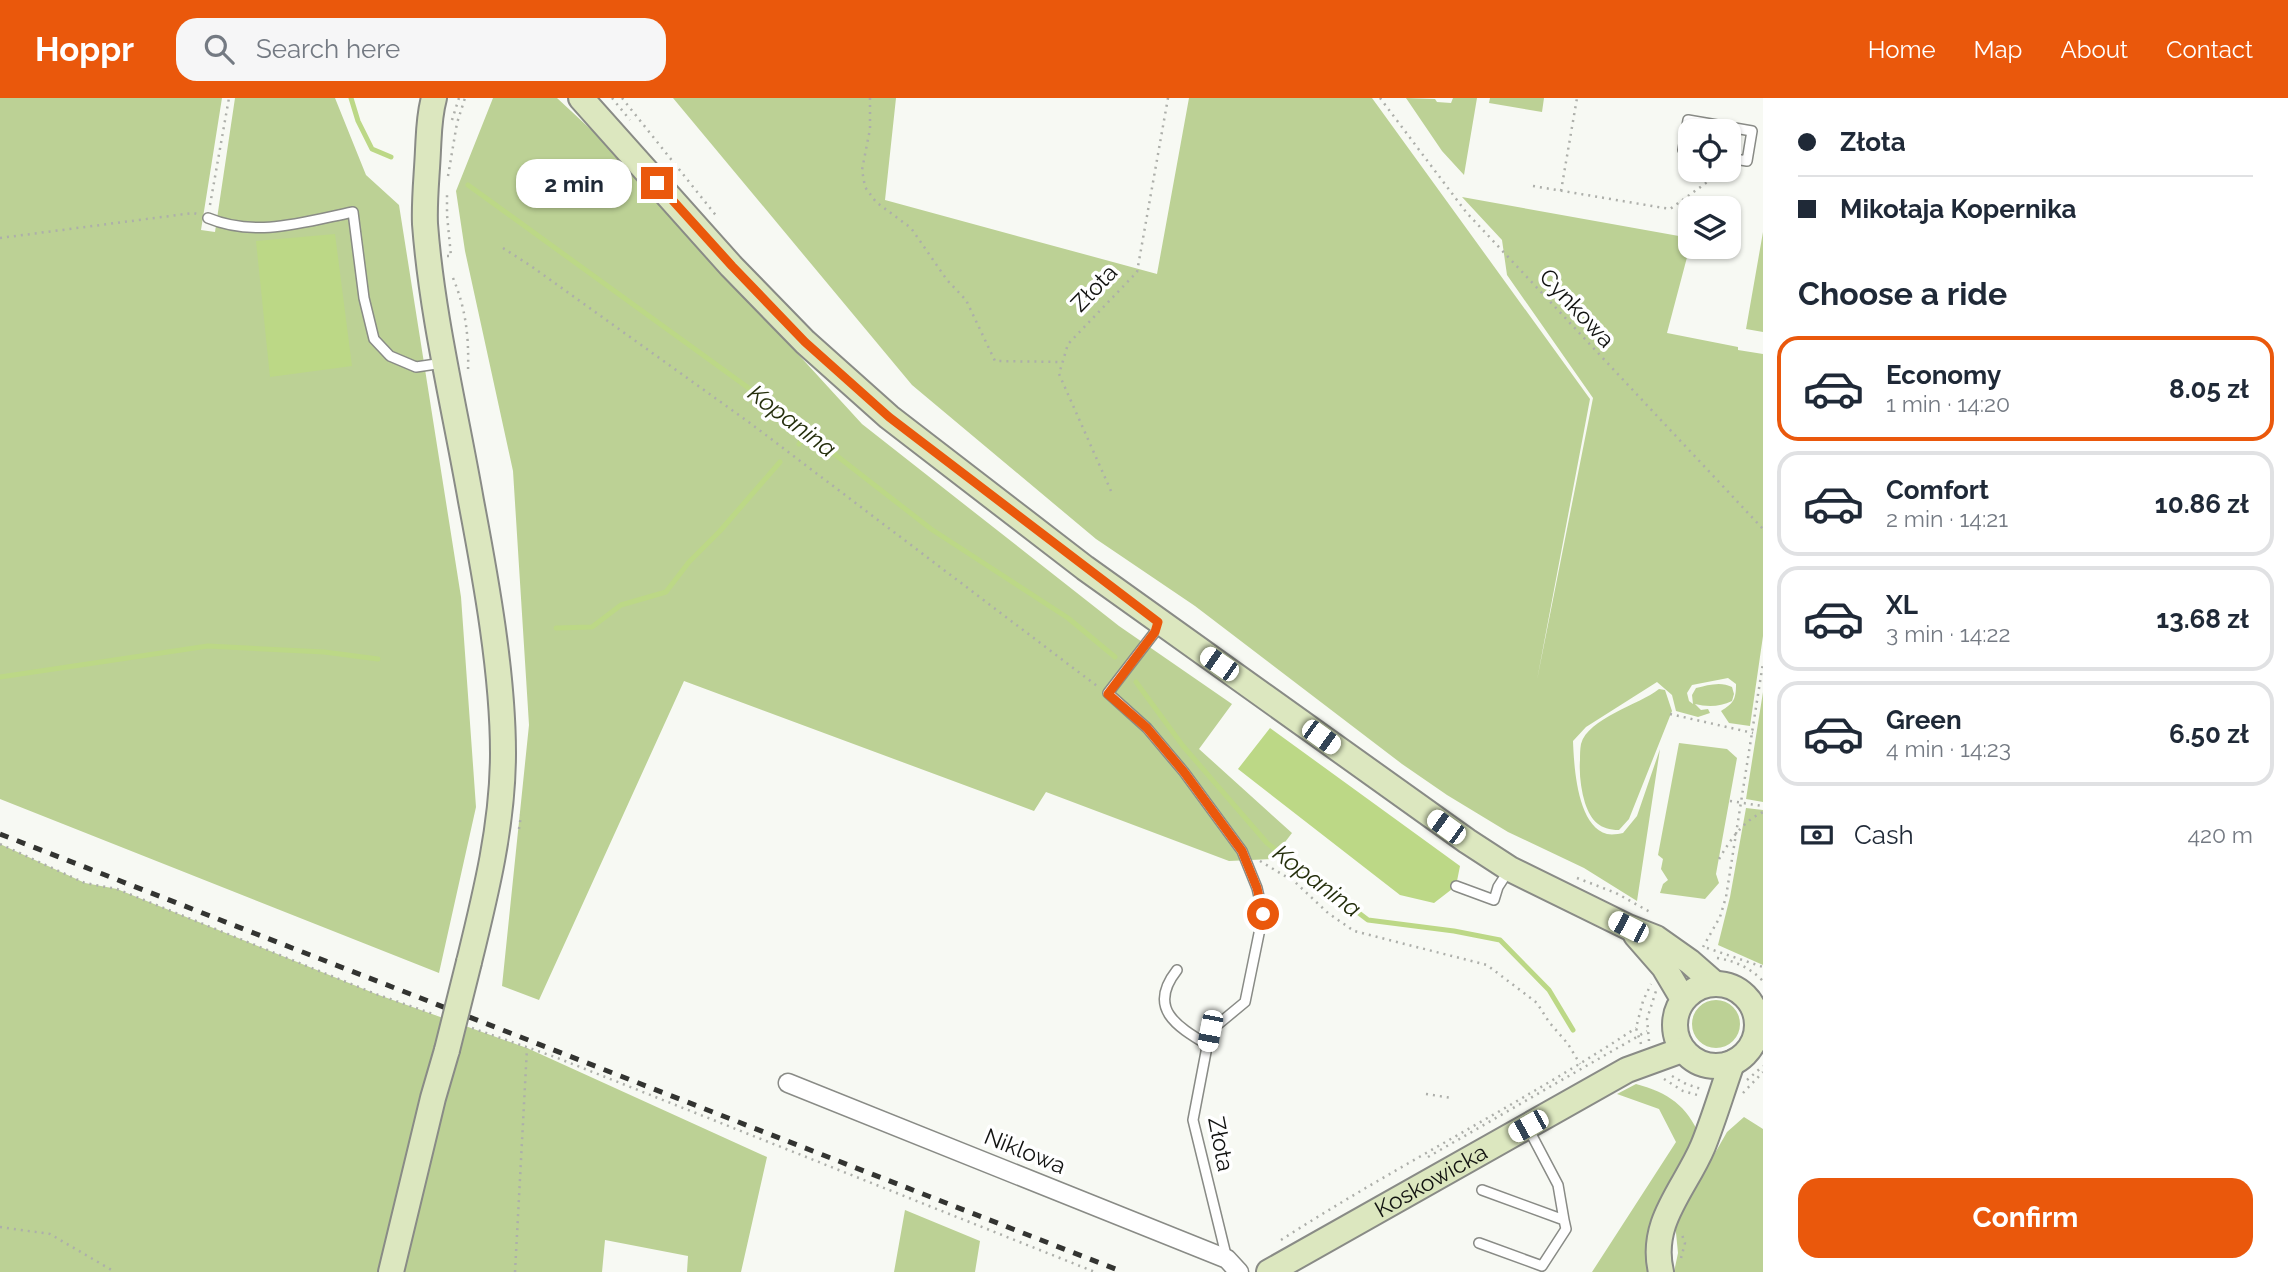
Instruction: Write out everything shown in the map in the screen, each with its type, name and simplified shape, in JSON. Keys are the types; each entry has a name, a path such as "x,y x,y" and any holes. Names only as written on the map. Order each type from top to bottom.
{"street":[{"path":"391,1272 491,876 500,815 503,753 495,656 472,503 444,362 425,225 429,116 434,98"},
{"path":"428,152 447,98"},
{"path":"581,98 732,266 805,342 889,417 1158,622 1467,841 1510,869 1639,919 1656,938 1714,983"},
{"path":"1639,919 1683,999"},
{"path":"1714,983 1757,987 1753,1005 1760,1022 1752,1045 1744,1056 1732,1063 1705,1065 1682,1050 1676,1038 1676,1011 1693,989 1714,983"},
{"name":"Koskowicka","path":"1269,1272 1627,1069 1647,1054 1650,1045 1674,1024"},
{"path":"1647,1054 1682,1050"},
{"path":"1671,1266 1657,1255 1660,1231 1709,1131 1717,1096 1732,1063"},
{"path":"1705,1065 1717,1096"},
{"name":"Niklowa","path":"788,1083 1233,1265"}],"lane":[{"path":"1741,129 1763,132"},
{"path":"1741,159 1747,160 1752,131"},
{"path":"208,218 243,228 284,228 353,212 364,298 374,339 390,356 415,368 444,362"},
{"path":"1108,694 1155,632 1158,622"},
{"name":"Złota","path":"1108,694 1147,728 1184,772 1242,851 1257,888 1263,914 1245,1002 1210,1031 1193,1120 1233,1265"},
{"path":"1456,886 1494,900 1498,887 1510,869"},
{"path":"1177,970 1166,984 1164,1007 1179,1028 1208,1045"},
{"path":"1479,1243 1541,1269 1566,1229 1558,1185 1528,1126"},
{"path":"1482,1190 1564,1220"}],"path":[{"path":"0,238 193,213 208,218 229,98"},
{"path":"612,98 629,119"},
{"path":"622,98 720,221"},
{"path":"870,98 870,129 862,170 864,187 876,202 911,228 947,280 966,300 995,361 1062,362 1059,374 1082,431 1111,491"},
{"name":"Złota","path":"1062,362 1068,344 1137,272 1168,98"},
{"name":"Cynkowa","path":"1380,98 1466,212 1763,529"},
{"path":"1561,191 1577,98"},
{"path":"1533,186 1670,209 1707,182"},
{"path":"503,248 750,422 1108,694"},
{"path":"1703,947 1720,916 1726,897 1763,663"},
{"path":"1670,715 1752,733"},
{"path":"1730,800 1763,806"},
{"path":"1719,859 1738,830 1751,818 1763,812"},
{"path":"0,844 85,883 117,889 376,994 437,1015"},
{"path":"1242,851 1296,882 1328,913 1354,931 1487,965 1537,1003 1549,1022 1569,1044 1580,1064"},
{"path":"1571,875 1616,893 1657,916"},
{"path":"1570,881 1595,890"},
{"path":"1694,941 1703,947 1763,968 1757,987"},
{"path":"1716,958 1737,962 1757,987"},
{"path":"468,1026 555,1057 1095,1272"},
{"path":"1279,1241 1580,1064 1636,1028 1647,1054 1666,1082 1696,1096 1745,1093 1763,1072"},
{"path":"515,1272 527,1048"},
{"path":"1426,1094 1452,1098"},
{"path":"0,1227 50,1234 115,1272"},
{"path":"1671,1266 1685,1243 1681,1234"}],"shaded area":[{"path":"0,98 222,98 201,230 215,232 235,98 335,98 366,175 399,205 461,597 476,807 439,973 0,799"},
{"path":"493,98 557,98 599,137 862,424 1119,626 1232,704 1199,749 1292,833 1272,859 1229,861 1046,792 1034,811 684,681 539,1000 502,986 529,725 513,471 465,251 456,191"},
{"path":"673,98 896,98 885,200 1157,274 1189,98 1372,98 1590,399 1537,680 1593,398 1507,275 1502,240 1462,197 1678,236 1678,259 1687,259 1667,333 1763,354 1763,636 1750,726 1729,723 1721,711 1731,703 1733,700 1735,693 1736,684 1728,678 1692,685 1687,693 1693,704 1692,695 1696,688 1723,684 1732,687 1734,694 1732,701 1723,704 1695,704 1701,710 1708,709 1710,713 1698,717 1676,711 1672,695 1657,682 1586,727 1573,741 1576,779 1583,808 1597,829 1607,834 1623,833 1637,816 1660,749 1637,901 1584,868 1508,832 1402,764 1195,606 1096,539 912,385"},
{"path":"1406,98 1435,99 1437,102 1451,103 1453,98 1477,98 1464,175 1442,151"},
{"path":"1490,98 1544,98 1542,112 1489,103"},
{"path":"1763,232 1763,332 1746,329"},
{"path":"335,234 352,366 270,377 256,241"},
{"path":"1659,689 1665,690 1672,711 1629,819 1619,830 1601,826 1590,815 1581,787 1581,744 1593,727 1603,719"},
{"path":"1763,692 1763,802 1746,799"},
{"path":"1270,728 1460,866 1456,886 1434,903 1400,895 1238,769"},
{"path":"1679,743 1727,749 1737,758 1716,874 1719,883 1705,899 1660,893 1663,884 1668,880 1661,869 1663,859 1658,855"},
{"path":"1746,808 1763,810 1763,965 1718,945 1730,897"},
{"path":"0,844 85,883 117,889 376,994 527,1048 767,1157 741,1272 687,1272 688,1256 605,1240 602,1272 0,1272"},
{"path":"1716,1000 1733,1007 1740,1024 1733,1041 1716,1048 1699,1041 1692,1024 1699,1007"},
{"path":"1636,1084 1675,1102 1689,1116 1700,1136 1651,1272 1592,1272 1676,1142 1659,1109 1617,1094"},
{"path":"1744,1117 1763,1129 1763,1272 1674,1272 1678,1253 1675,1223 1727,1132"},
{"path":"905,1210 980,1241 975,1272 894,1272"}],"waterway":[{"name":"Kopanina","path":"351,98 358,121 372,149 391,157"},
{"name":"Kopanina","path":"468,185 761,397 931,529 1068,618 1115,657"},
{"path":"799,444 808,433"},
{"path":"556,628 592,627 621,605 666,592 689,562 780,462"},
{"path":"0,677 208,646 324,652 378,659"},
{"name":"Kopanina","path":"1136,682 1183,746 1267,843 1368,920 1500,940 1549,990 1573,1030"}],"railway":[{"path":"0,834 1123,1272"}],"route":[{"path":"657,183 805,342 889,417 1158,622 1155,632 1108,694 1147,728 1184,772 1242,851 1257,888 1263,914"}]}
